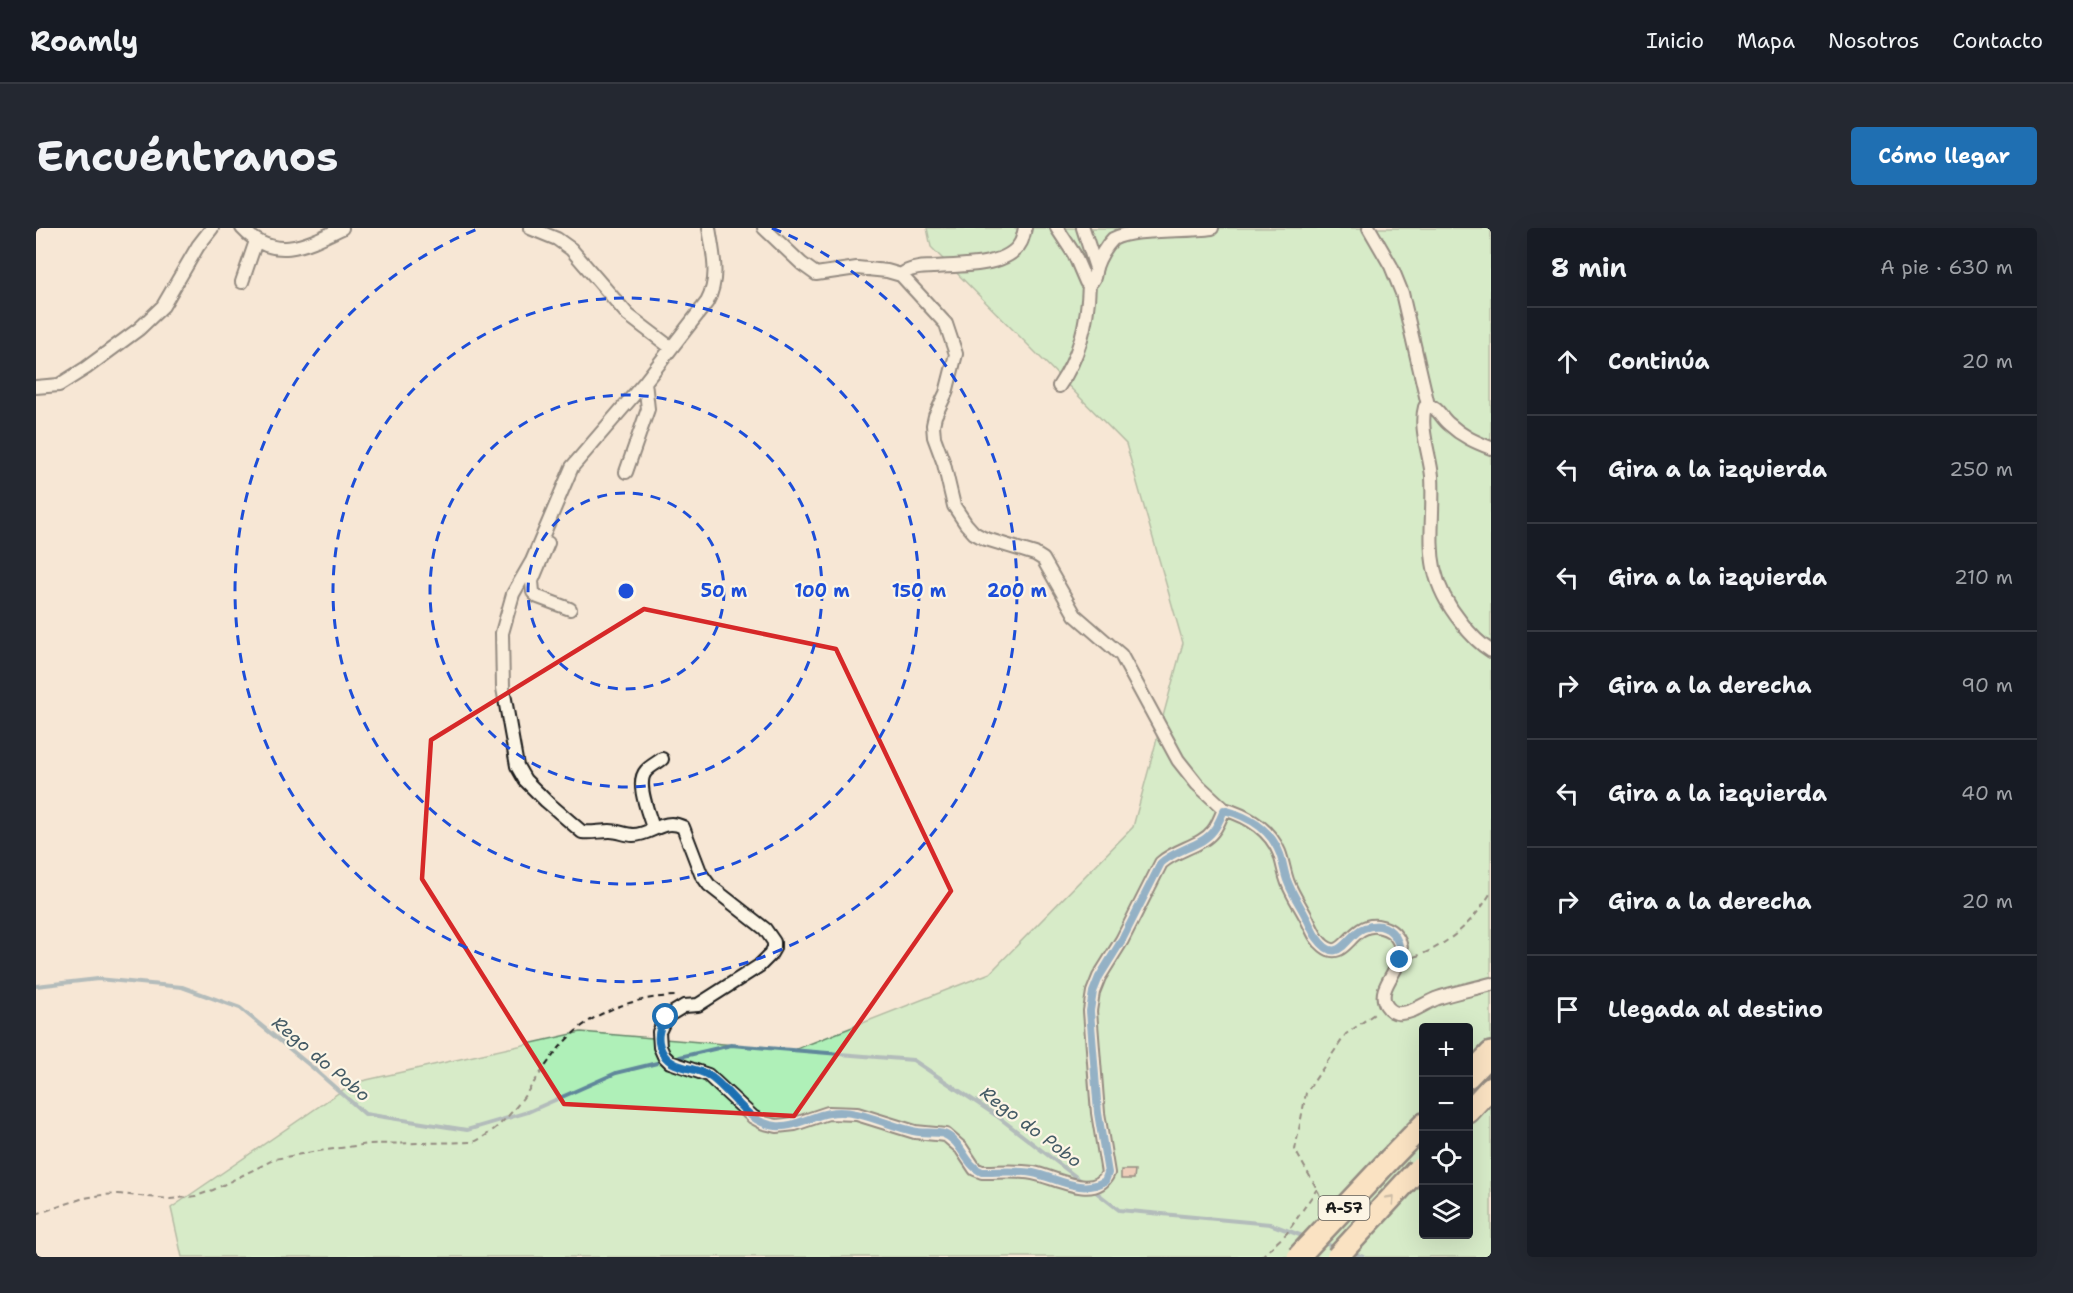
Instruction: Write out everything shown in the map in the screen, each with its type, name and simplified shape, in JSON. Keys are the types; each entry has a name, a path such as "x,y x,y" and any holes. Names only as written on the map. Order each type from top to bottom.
{"highway":[{"path":"1473,1072 1491,1053"},
{"path":"1473,1107 1491,1087"},
{"name":"A-57","path":"1298,1257 1419,1129"},
{"name":"A-57","path":"1337,1257 1419,1168"}],"street":[{"path":"36,387 59,385 139,329 163,306 198,246 212,228"},
{"path":"242,228 256,241 283,248 299,247 342,228"},
{"path":"530,228 557,239 571,249 628,315 670,347"},
{"path":"709,228 715,270 714,290 645,382 572,467 532,561 513,594 502,633 503,688 517,766 525,780 582,832 610,831 633,835 671,823 682,827 700,874 709,885 765,929 774,942 770,955 759,966 698,1005 684,1006 666,1017 658,1032 658,1040 664,1056 670,1062 708,1075 753,1117 764,1123 777,1126 795,1124 828,1113 857,1114 915,1132 946,1135 960,1148 975,1169 982,1172 1032,1173 1072,1185 1089,1187 1105,1181 1108,1173 1098,1113 1090,1011 1093,992 1161,863 1170,854 1213,832 1224,810"},
{"path":"764,228 816,274 857,268 901,275 946,324 956,354 951,376 933,425 934,436 957,511 974,533 1035,554 1043,559 1076,615 1121,656 1178,760 1197,784 1224,810 1240,814 1254,822 1271,838 1280,854 1293,894 1315,936 1322,944 1328,949 1338,949 1345,946 1357,931 1364,927 1389,929 1395,935 1400,950 1400,960 1385,988 1383,998 1386,1006 1392,1012 1399,1014 1438,998 1491,984"},
{"path":"901,275 906,271 924,267 976,264 1005,257 1022,242 1025,228"},
{"path":"1057,228 1074,254 1081,274 1089,284"},
{"path":"1083,228 1096,268"},
{"path":"1059,386 1071,369 1077,352 1089,303 1089,284 1113,239 1131,230 1212,228"},
{"path":"1369,228 1391,266 1402,293 1428,405 1424,411 1432,475 1433,566 1443,596 1452,612 1472,637 1491,651"},
{"path":"242,282 256,241"},
{"path":"627,472 648,408 645,382"},
{"path":"1428,405 1437,410 1458,432 1472,441 1491,448"},
{"path":"558,498 555,526 532,586 533,592 538,597 570,609"},
{"path":"653,828 641,777 646,770 662,759"}],"path":[{"path":"1400,960 1439,947 1457,933 1479,910 1491,892"},
{"path":"36,1214 84,1198 102,1195 170,1199 196,1196 275,1159 312,1152 369,1144 474,1142 486,1136 506,1118 526,1096 560,1046 596,1016 618,1006 681,996"},
{"path":"1261,1257 1287,1233 1317,1189 1295,1150 1306,1093 1346,1034 1386,1006"}],"highlighted area":[{"path":"644,609 836,649 951,891 794,1116 564,1104 422,879 431,740"}],"green space":[{"path":"927,228 1491,228 1491,1257 182,1257 171,1208 353,1083 581,1032 794,1050 990,973 1133,827 1183,643 1126,444 931,247"}],"building":[{"path":"1121,1170 1135,1170 1134,1179 1121,1179"}],"waterway":[{"name":"Rego do Pobo","path":"36,986 98,979 182,987 240,1008 365,1114 467,1130 528,1112 616,1073 657,1063"},
{"name":"Rego do Pobo","path":"680,1057 731,1045 913,1060 997,1116 1084,1183"},
{"name":"Rego do Pobo","path":"1092,1189 1119,1210 1270,1224 1308,1238"},
{"name":"Rego do Pobo","path":"1321,1242 1337,1248"},
{"name":"Rego do Pobo","path":"1349,1252 1363,1257"}],"route":[{"path":"666,1017 658,1032 658,1040 664,1056 670,1062 708,1075 753,1117 764,1123 777,1126 795,1124 828,1113 857,1114 915,1132 946,1135 960,1148 970,1164 982,1172 1032,1173 1080,1187 1089,1187 1105,1181 1108,1173 1098,1113 1090,1011 1093,992 1161,863 1170,854 1194,844 1213,832 1224,810 1240,814 1254,822 1271,838 1280,854 1288,884 1315,936 1322,944 1328,949 1338,949 1345,946 1357,931 1364,927 1380,927 1389,929 1399,941 1400,960"}]}
